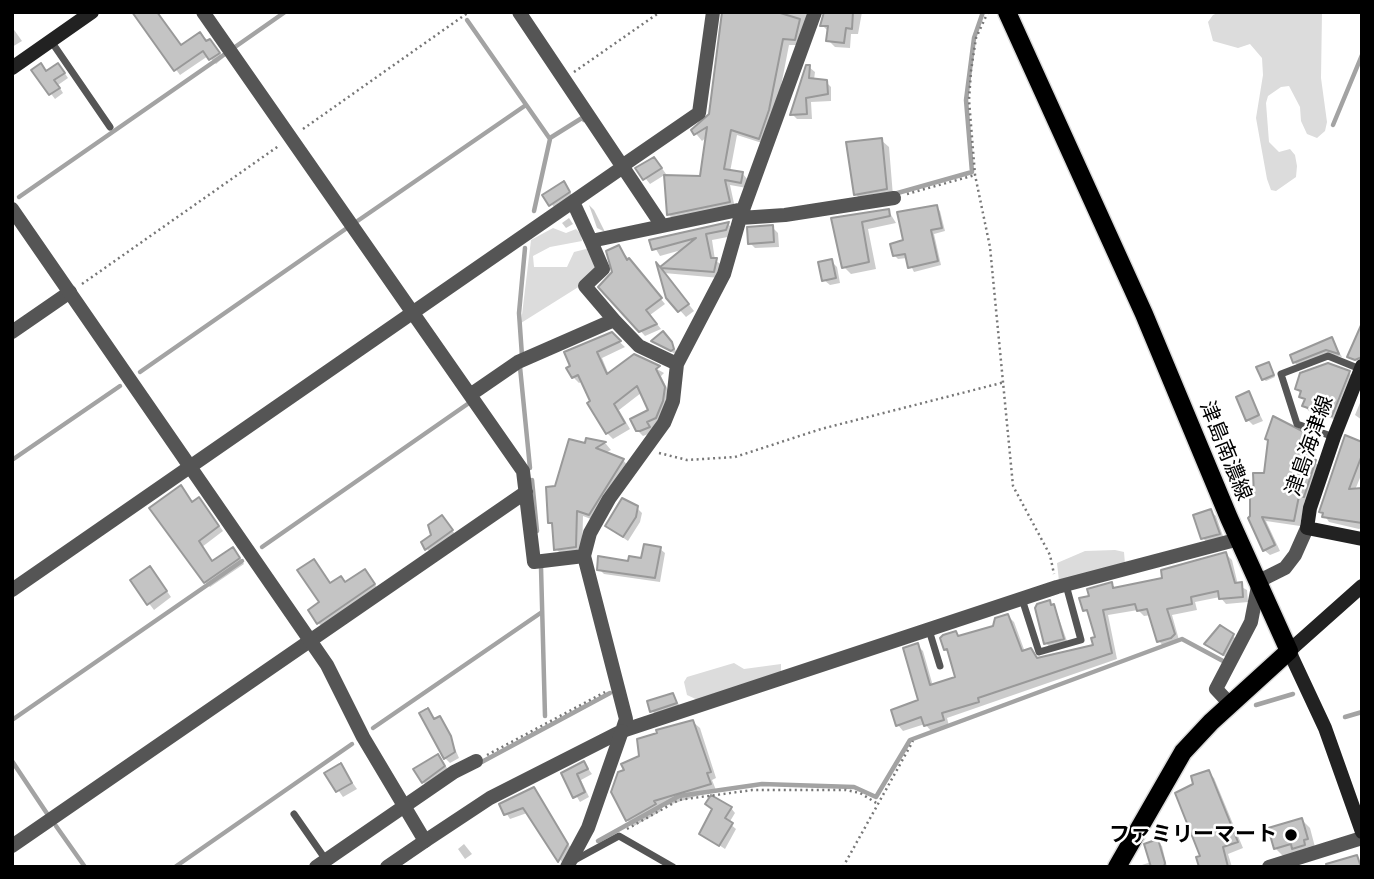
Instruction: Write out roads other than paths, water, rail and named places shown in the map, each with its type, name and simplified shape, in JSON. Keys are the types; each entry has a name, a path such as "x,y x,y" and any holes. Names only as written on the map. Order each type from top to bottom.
{"main road":[{"path":"12,68 92,12"},
{"name":"津島南濃線","path":"1007,12 1139,301 1289,652"},
{"name":"津島海津線","path":"1361,368 1310,508 1307,528 1362,539"},
{"path":"1116,867 1183,752 1230,704 1362,586"},
{"path":"1289,652 1325,727 1362,832"}],"street":[{"path":"203,12 523,471 534,562 583,556"},
{"path":"519,12 661,225"},
{"path":"12,590 699,113 713,12"},
{"path":"568,865 588,828 626,719 583,556 590,533 609,499 664,423 673,401 677,364 724,274 741,213 815,12"},
{"path":"591,241 661,225 741,213 785,215 894,198"},
{"path":"573,202 603,269 585,286 639,346 677,364"},
{"path":"12,209 311,640 425,841"},
{"path":"12,332 71,292"},
{"path":"470,395 518,362 614,320"},
{"path":"12,846 526,492"},
{"path":"1230,704 1216,689 1251,622 1259,581 1285,568 1295,555 1307,528"},
{"path":"387,867 490,798 622,731 1062,586 1239,539"},
{"path":"321,863 405,805 476,761"},
{"path":"1269,867 1362,838"}],"lane":[{"path":"51,41 110,127"},
{"path":"1334,437 1297,424 1281,374 1328,356 1361,368"},
{"path":"1022,599 1039,652 1081,640 1062,586"},
{"path":"929,630 940,666"},
{"path":"294,814 321,863"},
{"path":"568,865 619,836 673,867"}],"waterway":[{"path":"235,47 285,12"},
{"path":"894,194 972,172 966,100 974,38 983,12"},
{"path":"467,20 550,139 534,211"},
{"path":"19,197 225,54"},
{"path":"1333,125 1362,55"},
{"path":"356,222 526,105"},
{"path":"550,138 582,118 584,120"},
{"path":"140,372 347,228"},
{"path":"522,356 519,313 525,248"},
{"path":"520,367 530,468"},
{"path":"12,460 120,386"},
{"path":"262,547 469,403"},
{"path":"532,480 537,531"},
{"path":"12,720 242,561"},
{"path":"541,567 545,716"},
{"path":"373,728 542,612"},
{"path":"598,841 679,796 762,784 854,787 876,797 910,740 1182,639 1223,661"},
{"path":"478,764 610,693"},
{"path":"1256,705 1293,694"},
{"path":"1345,717 1362,712"},
{"path":"175,867 352,744"},
{"path":"12,761 48,815"},
{"path":"56,826 85,867"}],"place":[{"name":"ファミリーマート","path":"1291,835"}]}
